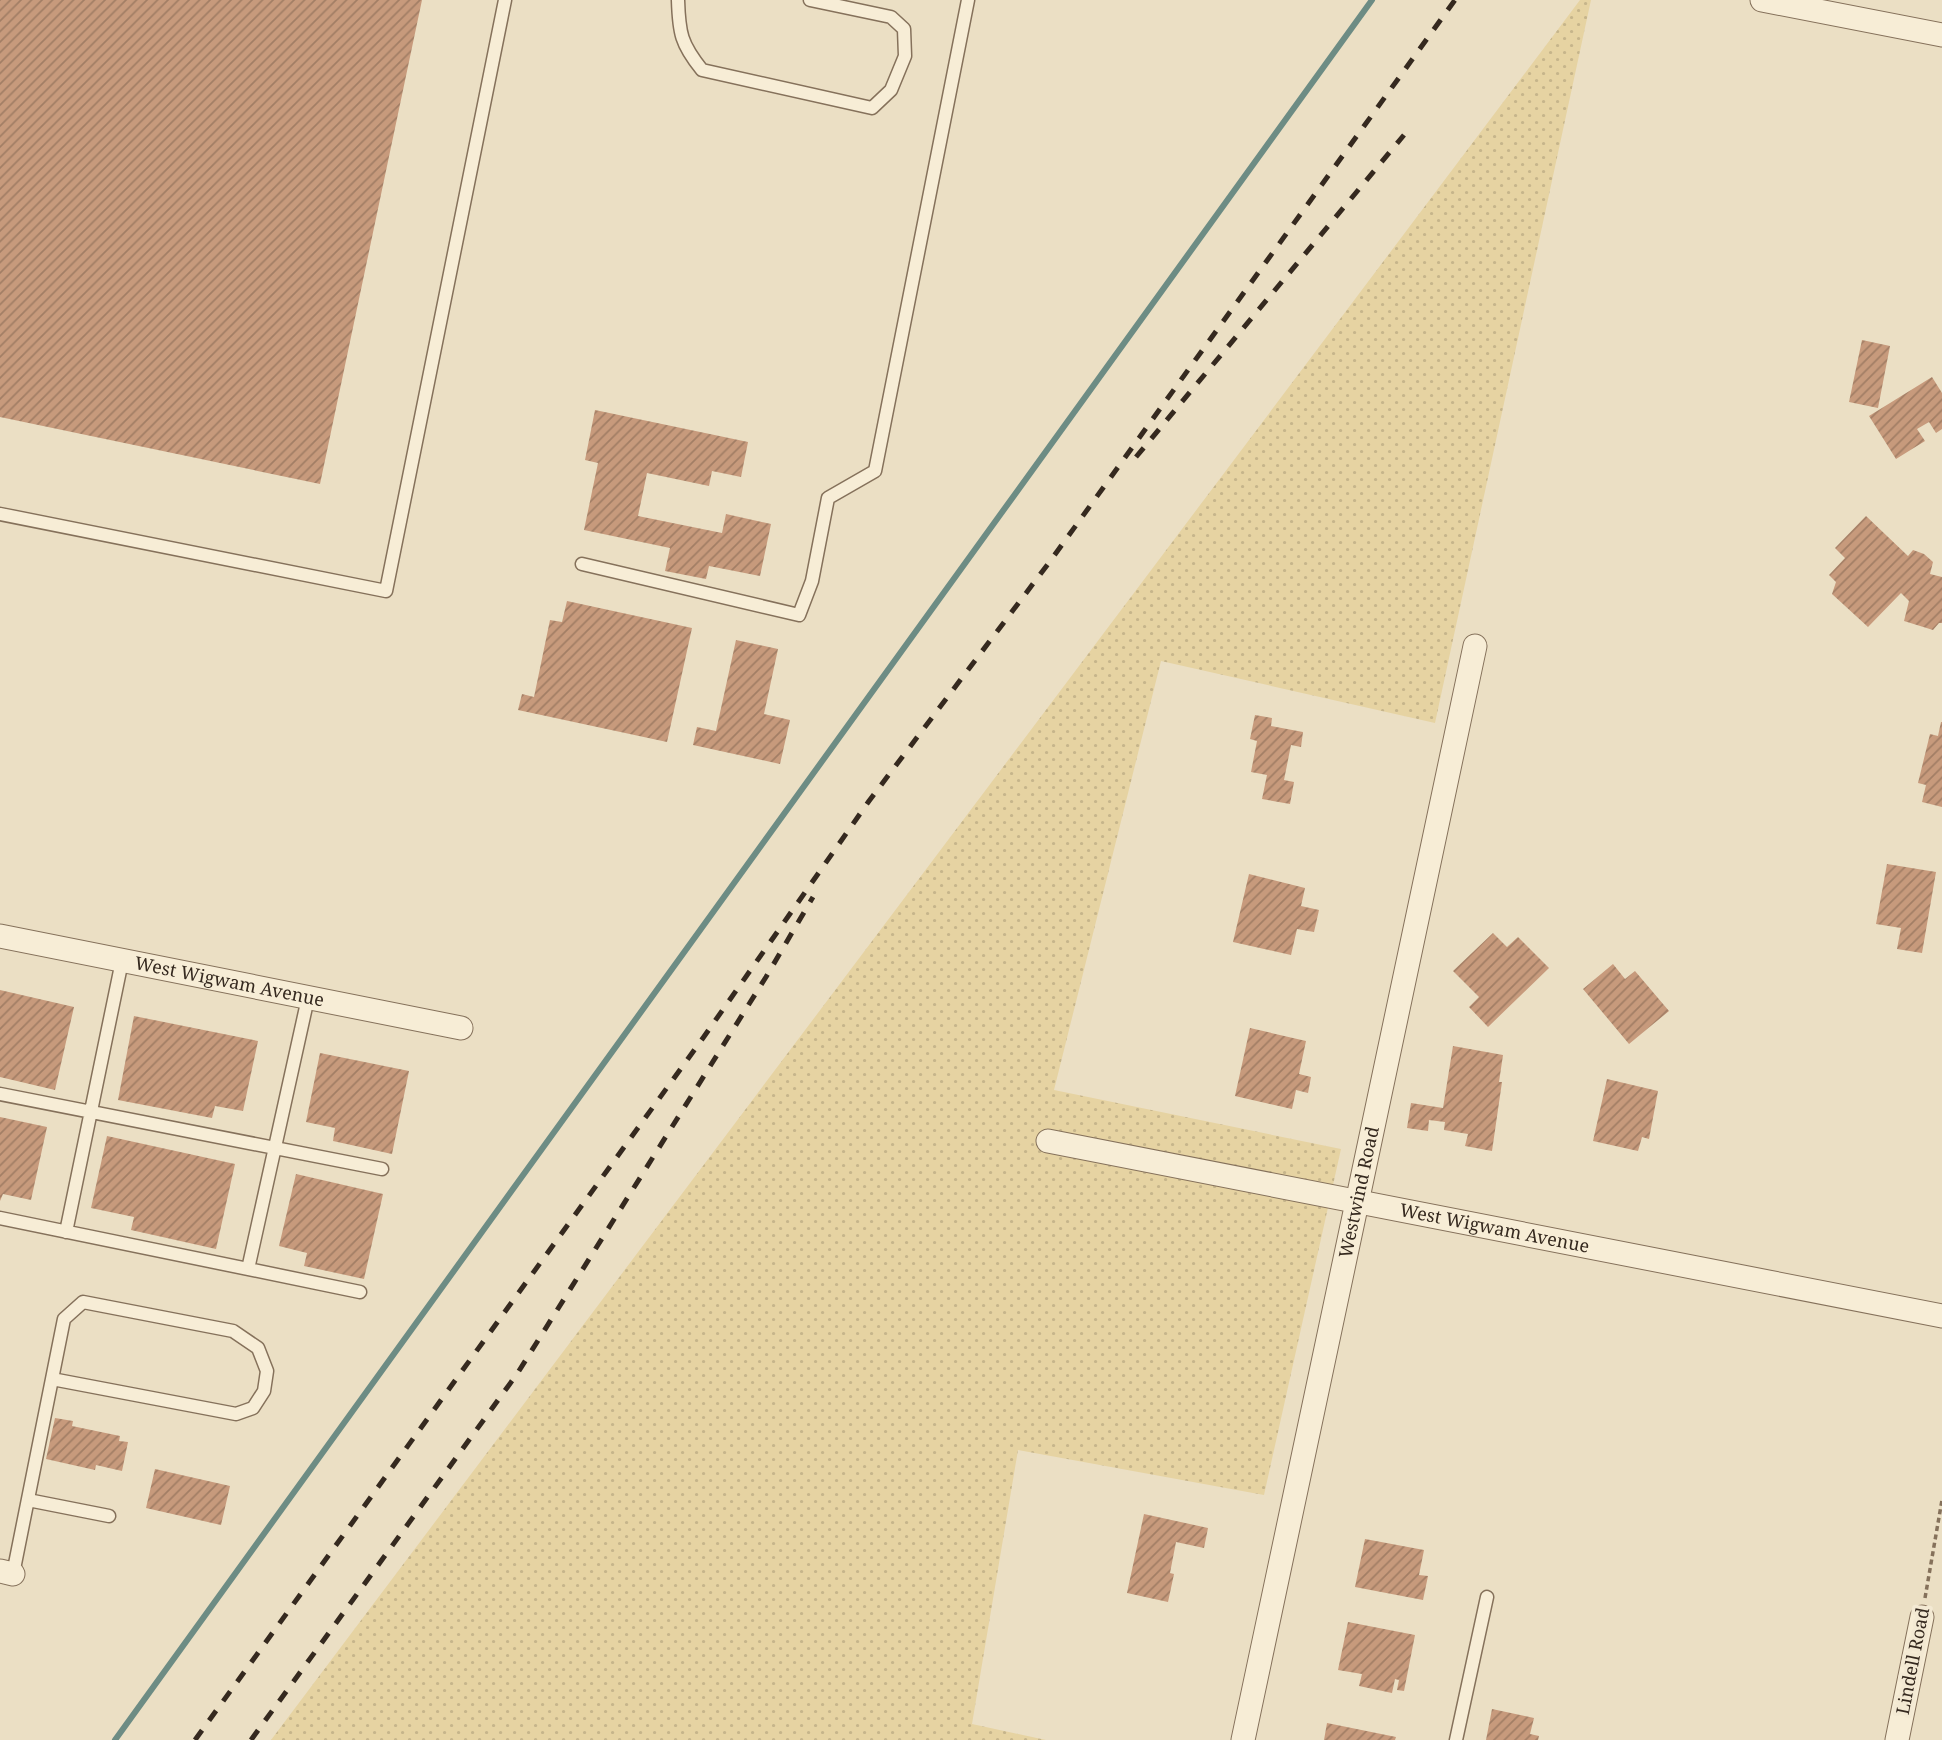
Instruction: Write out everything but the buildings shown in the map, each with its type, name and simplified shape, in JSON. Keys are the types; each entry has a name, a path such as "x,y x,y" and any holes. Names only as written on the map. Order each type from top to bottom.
{"street":[{"path":"1762,0 1942,36"},
{"name":"Westwind Road","path":"1243,1740 1475,646"},
{"name":"West Wigwam Avenue","path":"0,936 461,1028"},
{"name":"West Wigwam Avenue","path":"1048,1142 1942,1316"},
{"name":"Lindell Road","path":"1897,1740 1922,1618"}],"lane":[{"path":"0,514 386,591 505,0"},
{"path":"678,0 678,29 689,54 702,70 872,108 891,90 905,57 904,29 891,17 810,0"},
{"path":"582,564 799,615 812,581 828,498 875,471 968,0"},
{"path":"66,1232 122,961"},
{"path":"248,1269 308,998"},
{"path":"0,1094 382,1169"},
{"path":"0,1218 360,1292"},
{"path":"6,1573 27,1500 64,1318 83,1302 233,1331 258,1348 267,1371 264,1391 253,1408 236,1414 52,1379"},
{"path":"27,1500 109,1516"},
{"path":"1456,1740 1487,1597"}],"path":[{"name":"Lindell Road","path":"1922,1618 1942,1500"}],"sand":[{"path":"1580,0 1591,0 1435,723 1161,661 1054,1090 1341,1149 1264,1495 1018,1450 972,1724 1046,1740 271,1740"}],"waterway":[{"path":"115,1740 1372,0"}],"railway":[{"path":"195,1740 703,1038 869,801 1051,560 1455,0"},
{"path":"1136,457 1404,135"},
{"path":"251,1740 517,1374 766,977 813,897"}]}
